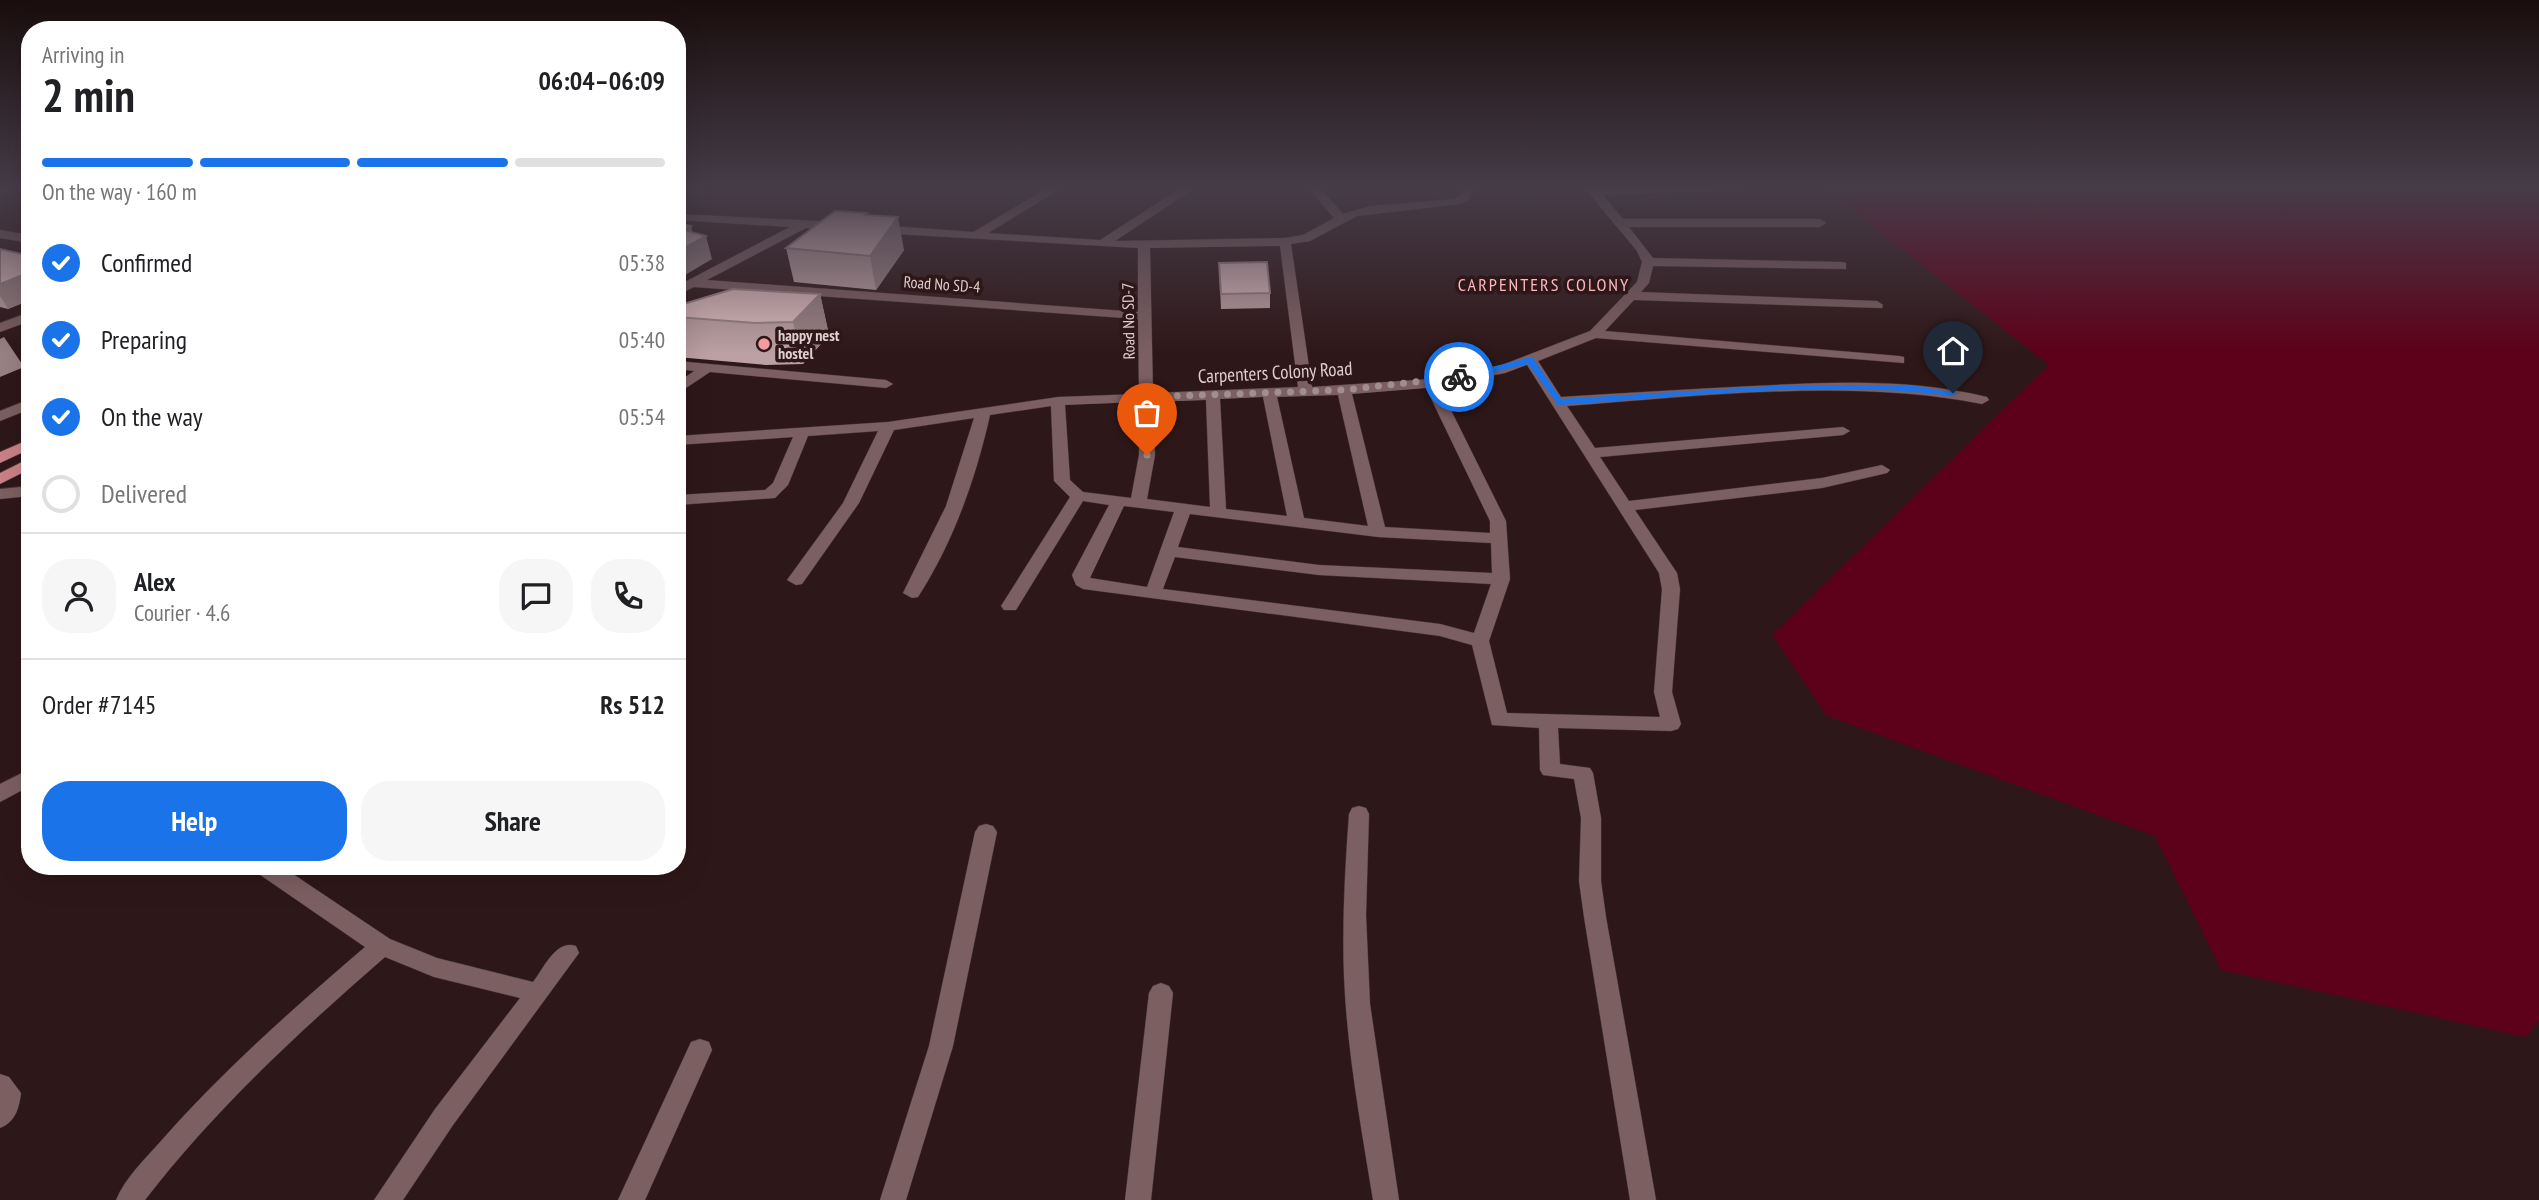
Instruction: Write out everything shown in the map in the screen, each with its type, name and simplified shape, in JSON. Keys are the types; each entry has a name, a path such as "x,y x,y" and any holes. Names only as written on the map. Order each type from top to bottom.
{"main road":[{"path":"0,458 21,448"},
{"path":"0,479 21,468"}],"street":[{"path":"686,286 770,242"},
{"path":"1077,242 1144,245 1285,242 1306,392"},
{"path":"1637,242 1648,262 1708,261 1842,266"},
{"name":"Road No SD-7","path":"1138,505 1147,455 1144,245"},
{"name":"Carpenters Colony Road","path":"686,440 888,426 1058,401 1269,394 1431,383 1505,369 1595,334 1643,283 1648,262"},
{"name":"Road No SD-4","path":"693,283 1146,316"},
{"path":"1632,296 1877,305"},
{"path":"0,328 21,320"},
{"path":"1595,334 1899,360"},
{"path":"1431,383 1498,521 1501,579 1480,641 1499,720 1671,724 1663,692 1671,581 1530,360"},
{"path":"686,366 886,383"},
{"path":"686,383 707,368"},
{"path":"1558,402 1675,393 1849,387 1931,389 1982,400"},
{"path":"1344,390 1378,532"},
{"path":"1269,394 1297,523"},
{"path":"1213,396 1218,514"},
{"path":"1058,401 1062,481 1067,489 1078,496 1118,503 1378,532 1500,538"},
{"path":"0,417 21,407"},
{"path":"912,593 941,540 959,495 976,447 983,412"},
{"path":"796,580 851,503 888,426"},
{"path":"1591,453 1843,431"},
{"path":"686,500 769,495 780,485 802,433"},
{"path":"1625,506 1822,483 1882,470"},
{"path":"0,494 21,492"},
{"path":"1010,606 1078,496"},
{"path":"1118,503 1081,575 1082,581 1101,588 1427,628 1480,641"},
{"path":"1153,594 1183,510"},
{"path":"1168,551 1319,569 1501,579"},
{"path":"1548,721 1550,770 1583,773 1591,818 1590,881 1595,917 1643,1200"},
{"path":"0,794 21,781"},
{"path":"1359,814 1354,894 1356,977 1365,1073 1386,1200"},
{"path":"893,1200 941,1046 986,832"},
{"path":"277,875 382,946 434,967 538,993"},
{"path":"129,1200 218,1093 284,1029 382,946"},
{"path":"387,1200 444,1117 568,953"},
{"path":"1138,1200 1161,993"},
{"path":"631,1200 700,1050"},
{"path":"0,1086 8,1093 7,1106 0,1116"}],"shaded area":[{"path":"1892,242 2539,242 2539,1021 2525,1037 2221,970 2155,836 1827,716 1772,635 2049,365"}],"building":[{"path":"794,242 880,242 870,256 786,248"},
{"path":"0,249 21,254 21,276 0,284"},
{"path":"1267,262 1270,293 1221,294 1219,263"},
{"path":"733,289 820,294 793,322 755,323 686,318 686,303"}],"way so far":[{"path":"1147,455 1147,397 1344,390 1431,383 1459,377"}],"place":[{"name":"happy nest hostel","path":"764,344"}],"district":[{"name":"CARPENTERS COLONY","path":"1544,284"}],"route":[{"path":"1459,377 1505,369 1530,360 1558,402 1787,388 1909,387 1953,393"}]}
